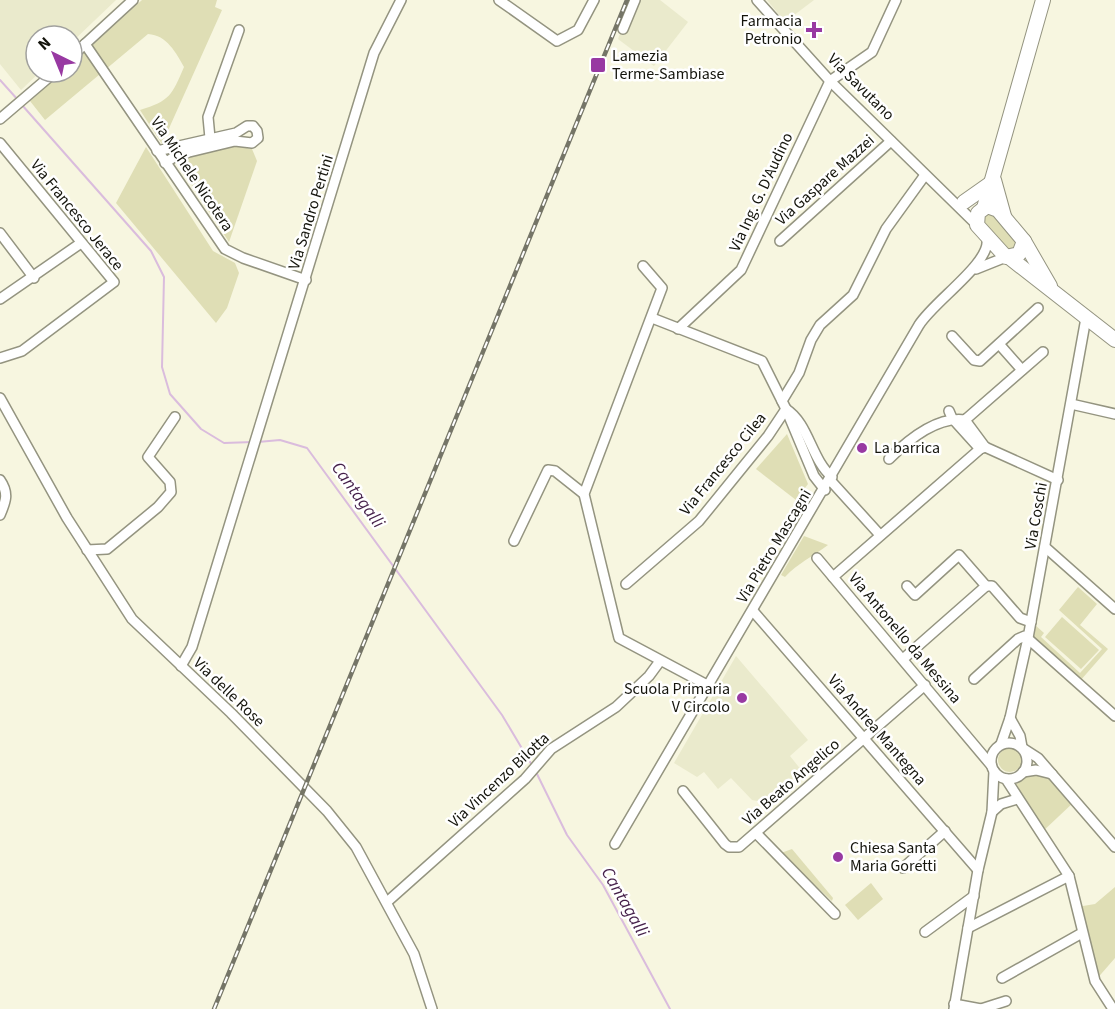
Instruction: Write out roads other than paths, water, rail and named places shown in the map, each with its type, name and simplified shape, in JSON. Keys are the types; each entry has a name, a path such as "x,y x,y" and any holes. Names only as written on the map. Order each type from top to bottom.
{"street":[{"path":"86,44 133,0"},
{"name":"Via Sandro Pertini","path":"181,666 192,646 374,53 401,0"},
{"path":"499,0 558,42 578,30 586,19 594,0"},
{"path":"623,29 635,0"},
{"name":"Via Savutano","path":"757,0 830,81 976,225"},
{"path":"830,81 872,52 896,0"},
{"path":"1043,0 994,180 983,208 978,213 976,225 987,239 1008,257 1115,340"},
{"path":"210,138 208,117 239,30"},
{"name":"Via Michele Nicotera","path":"86,44 165,164 225,249 243,258 306,280"},
{"name":"Via Ing. G. D'Audino","path":"678,329 741,270 830,81"},
{"path":"3,114 42,84"},
{"path":"157,151 236,133 250,125 258,134 252,143 235,141 177,155 165,164"},
{"name":"Via Gaspare Mazzei","path":"780,242 891,141"},
{"name":"Via Francesco Jerace","path":"0,143 114,282 22,351 0,358"},
{"name":"Via Francesco Cilea","path":"626,584 699,521 768,436 799,373 815,333 853,296 886,229 925,175"},
{"path":"964,202 994,180"},
{"path":"994,180 1004,216"},
{"path":"944,195 983,208 992,207 1004,216 1024,241 1054,293"},
{"path":"0,233 34,278"},
{"path":"969,274 986,254 987,239"},
{"path":"969,274 1019,254 1024,241"},
{"path":"0,299 34,278 81,243"},
{"path":"643,266 662,288 584,495 617,635 621,640 709,686"},
{"name":"Via Pietro Mascagni","path":"615,844 825,490 928,310 969,274"},
{"path":"952,336 976,362 1038,308"},
{"path":"652,318 762,361 784,404 814,476 825,490"},
{"name":"Via Coschi","path":"998,746 1010,718 1032,622 1086,318"},
{"path":"999,344 1022,370"},
{"path":"965,420 1043,352"},
{"name":"Via delle Rose","path":"0,398 8,416 87,550 132,619 327,811 356,848 414,954 432,1009"},
{"path":"784,404 796,415 824,470 880,535"},
{"path":"1071,404 1115,414"},
{"path":"950,414 965,420 982,448"},
{"path":"950,414 982,448 1058,480"},
{"path":"889,459 910,439 950,414"},
{"path":"87,550 107,549 158,507 171,492 170,482 148,458 175,417"},
{"name":"Via Antonello da Messina","path":"982,448 833,577 973,741 992,768"},
{"path":"514,541 548,470 555,471 584,495"},
{"path":"0,480 5,488 7,499 0,514"},
{"path":"1045,547 1115,609"},
{"path":"907,586 915,595 959,555 986,586"},
{"path":"817,558 833,577"},
{"path":"903,659 986,586 992,586 1020,618 1032,622"},
{"name":"Via Andrea Mantegna","path":"753,610 978,870"},
{"path":"974,679 1018,639 1028,638 1115,716"},
{"name":"Via Vincenzo Bilotta","path":"387,902 531,773 551,749 616,707 649,676 660,661"},
{"name":"Via Beato Angelico","path":"683,791 729,847 739,847 925,685"},
{"path":"1010,718 1020,736 1028,761 1021,774 1018,800"},
{"path":"973,741 984,748 1012,743 1038,758 1115,847"},
{"path":"992,810 992,768 998,746"},
{"path":"992,768 1004,779 1069,876 1095,981 1113,1009"},
{"path":"1004,779 1036,770 1052,774"},
{"path":"1004,779 992,810 978,870 954,1007 981,1009 1006,1001"},
{"path":"992,810 1001,804 1018,800"},
{"path":"903,868 945,831"},
{"path":"756,833 822,898 835,914"},
{"path":"966,855 983,851"},
{"path":"968,928 1069,876"},
{"path":"925,932 974,896"},
{"path":"1002,978 1082,933"}],"waterway":[{"name":"Cantagalli","path":"0,80 18,100"},
{"name":"Cantagalli","path":"22,105 151,251 164,277 162,367 170,394 201,429 224,443 253,442"},
{"name":"Cantagalli","path":"258,442 280,440 307,448 502,715 533,767"},
{"name":"Cantagalli","path":"536,772 567,835 603,885 670,1009"}],"railway":[{"path":"214,1009 627,0"}],"place":[{"name":"Farmacia Petronio","path":"814,30"},
{"name":"Lamezia Terme-Sambiase","path":"598,65"},
{"name":"La barrica","path":"862,448"},
{"name":"Scuola Primaria V Circolo","path":"742,698"},
{"name":"Chiesa Santa Maria Goretti","path":"838,857"}]}
